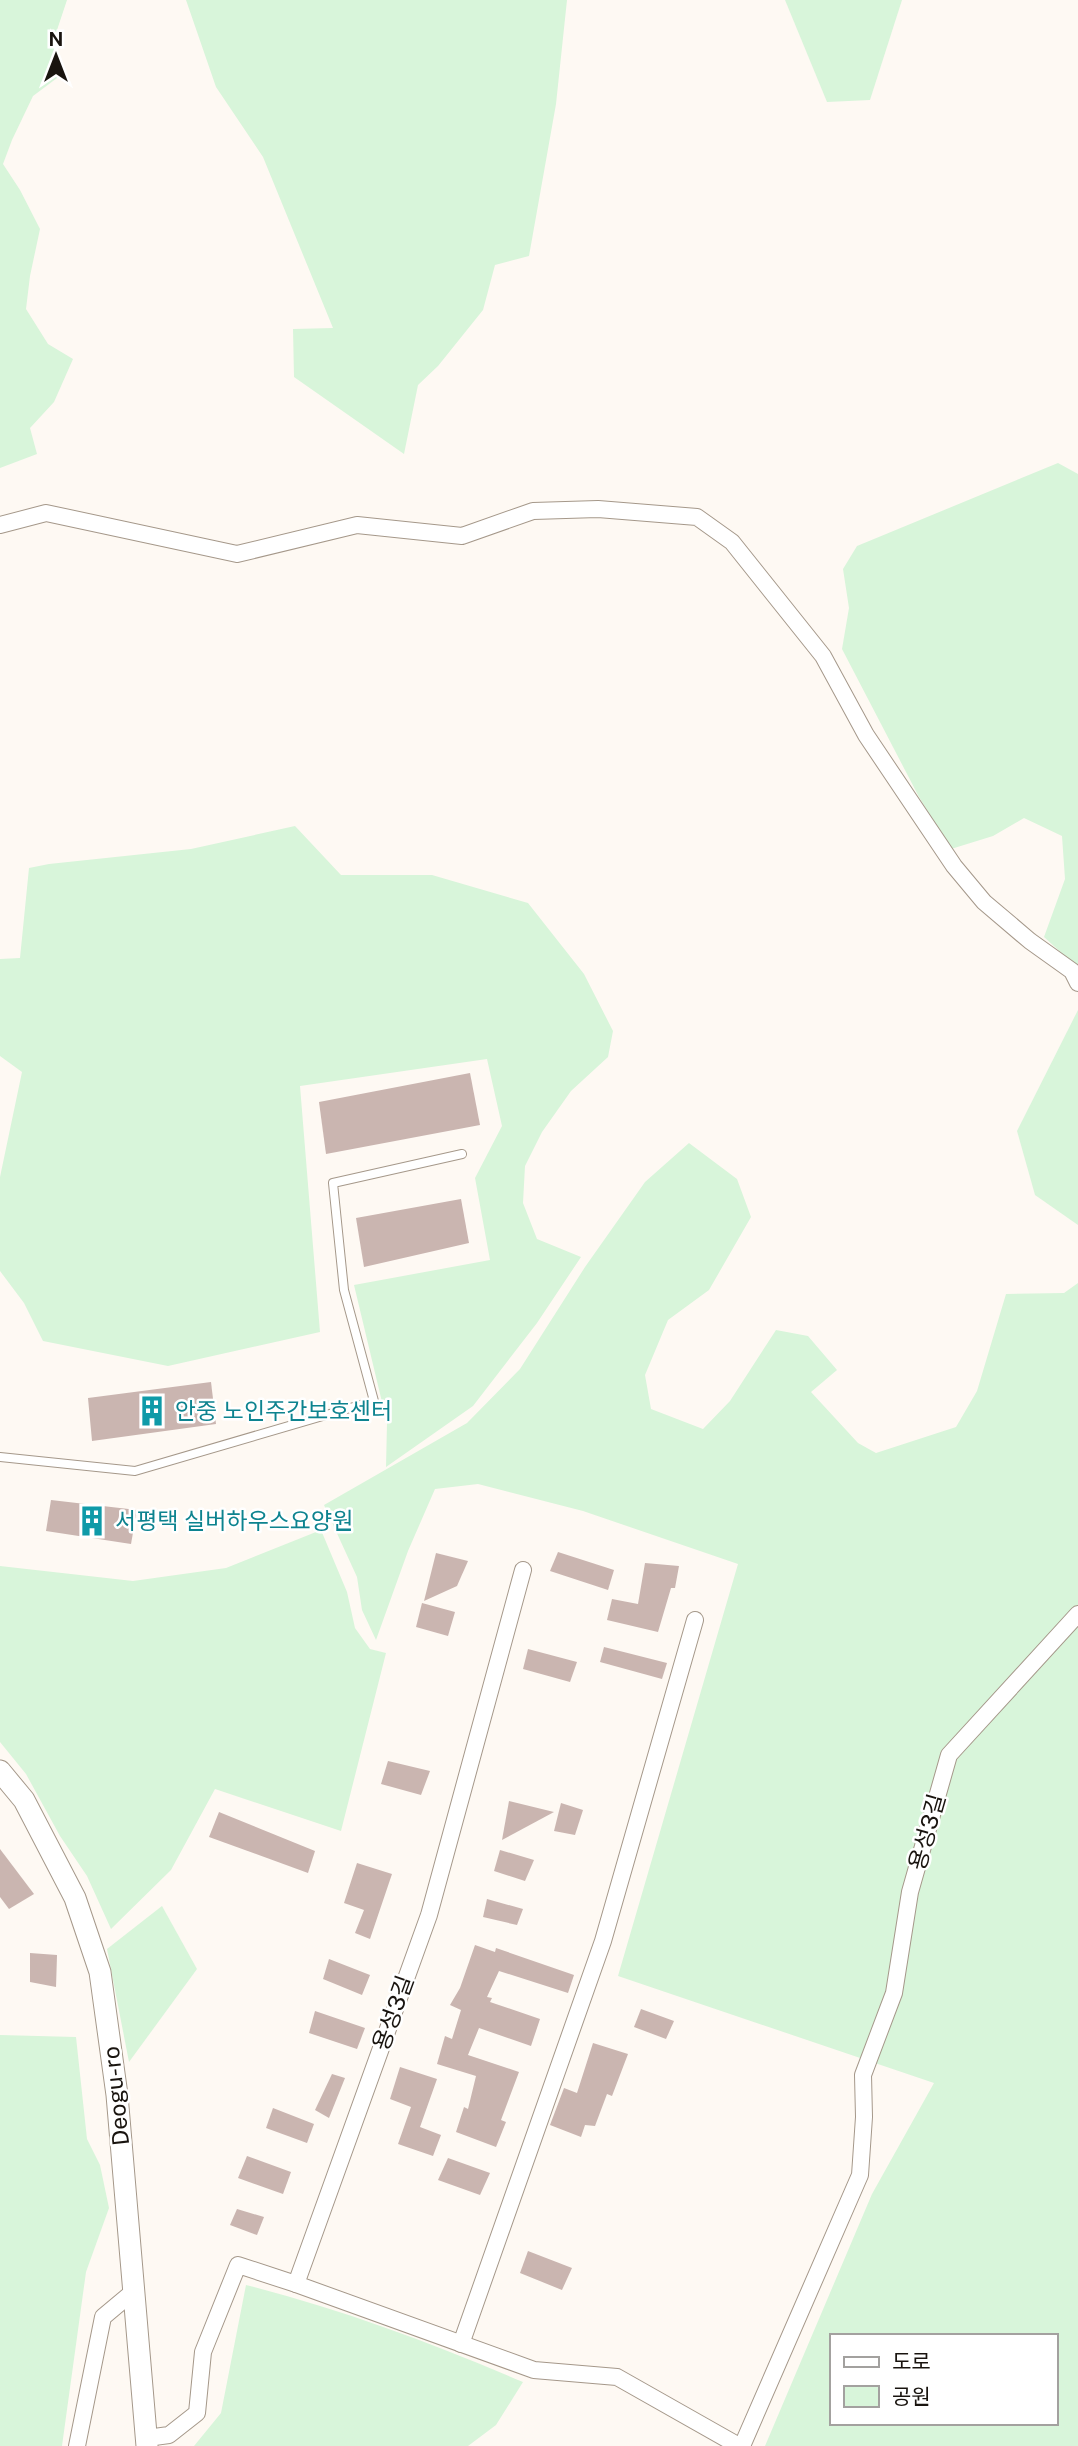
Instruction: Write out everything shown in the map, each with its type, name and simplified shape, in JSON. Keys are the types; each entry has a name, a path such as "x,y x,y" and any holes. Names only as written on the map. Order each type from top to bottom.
{"street":[{"path":"0,525 46,513 237,554 357,525 462,536 533,511 598,509 697,517 732,542 823,656 866,735 954,866 984,902 1030,942 1072,971 1078,983"},
{"name":"용성3길","path":"523,1570 429,1915 296,2284 534,2370 617,2377 741,2446 860,2175 863,2075 894,1993 910,1892 949,1755 1078,1614"},
{"path":"461,2344 603,1941 695,1620"},
{"name":"Deogu-ro","path":"0,1771 24,1800 75,1898 100,1972 117,2095 147,2442"},
{"path":"147,2442 169,2435 197,2413 203,2352 238,2265 296,2284"},
{"path":"77,2446 103,2317 134,2291"}],"lane":[{"path":"0,1457 135,1471 374,1401 344,1290 333,1183 462,1154"}],"green space":[{"path":"0,0 67,0 54,39 57,78 33,96 3,164 40,229 26,309 48,344 73,359 54,402 30,428 37,454 0,468"},
{"path":"186,0 567,0 556,104 529,256 495,265 483,310 438,366 418,385 404,454 294,377 293,329 333,328 263,157 216,87"},
{"path":"785,0 902,0 870,100 827,102"},
{"path":"1058,463 1078,474 1078,968 1044,937 1065,879 1062,836 1024,818 993,836 951,849 919,797 842,649 849,608 843,569 857,546"},
{"path":"295,826 341,875 432,875 528,903 584,974 613,1031 608,1057 571,1091 542,1132 525,1166 523,1203 537,1239 581,1257 537,1323 473,1406 386,1467 387,1423 354,1285 490,1260 475,1178 502,1126 487,1059 300,1086 320,1332 168,1366 43,1341 24,1303 0,1271 0,1177 22,1072 0,1056 0,959 20,958 29,868 191,849"},
{"path":"1078,1010 1078,1225 1035,1195 1017,1131"},
{"path":"689,1143 737,1179 751,1217 709,1290 668,1320 645,1375 651,1409 703,1429 730,1401 776,1330 808,1336 837,1370 811,1392 858,1443 876,1453 956,1427 977,1391 1006,1294 1064,1293 1078,1283 1078,2446 765,2446 872,2194 934,2083 618,1976 738,1564 583,1511 478,1484 435,1489 408,1551 376,1640 362,1610 357,1577 324,1505 467,1423 520,1369 585,1267 645,1182"},
{"path":"321,1530 347,1592 355,1628 370,1649 386,1653 341,1831 215,1789 171,1870 111,1929 87,1876 60,1836 26,1774 0,1742 0,1566 133,1581 226,1568"},
{"path":"162,1906 197,1969 129,2062 107,1949"},
{"path":"0,2035 76,2037 87,2139 100,2165 109,2208 86,2272 62,2446 0,2446"},
{"path":"246,2285 387,2328 523,2382 496,2425 468,2446 194,2446 221,2413"}],"building":[{"path":"470,1073 480,1125 326,1154 319,1102"},
{"path":"461,1199 469,1243 364,1267 356,1218"},
{"name":"안중 노인주간보호센터","path":"211,1382 216,1424 92,1441 88,1398"},
{"name":"서평택 실버하우스요양원","path":"51,1500 137,1510 131,1544 46,1531"},
{"path":"558,1552 614,1570 608,1590 550,1571"},
{"path":"436,1553 468,1561 457,1586 424,1601"},
{"path":"645,1563 679,1566 675,1588 671,1588 658,1632 607,1620 612,1599 638,1604"},
{"path":"422,1603 455,1612 448,1636 416,1627"},
{"path":"604,1647 667,1663 662,1679 600,1662"},
{"path":"528,1649 577,1662 570,1682 523,1669"},
{"path":"388,1761 430,1771 421,1795 381,1784"},
{"path":"509,1801 554,1812 502,1840"},
{"path":"561,1803 583,1810 575,1835 554,1831"},
{"path":"219,1812 315,1851 308,1873 209,1837"},
{"path":"0,1849 34,1894 9,1909 0,1897"},
{"path":"500,1850 534,1860 525,1881 494,1871"},
{"path":"357,1863 392,1874 370,1939 355,1933 364,1910 344,1903"},
{"path":"487,1899 523,1909 517,1925 483,1917"},
{"path":"475,1945 495,1952 496,1948 574,1975 568,1993 499,1971 487,1997 492,1998 490,2002 540,2019 531,2046 479,2028 468,2055 519,2072 501,2120 506,2122 496,2147 456,2132 464,2107 468,2109 476,2076 437,2064 445,2036 452,2039 461,2010 450,2005 460,1988"},
{"path":"30,1953 57,1955 56,1987 30,1982"},
{"path":"329,1959 370,1975 362,1995 323,1979"},
{"path":"641,2009 674,2021 666,2039 634,2027"},
{"path":"315,2011 365,2028 357,2049 309,2033"},
{"path":"593,2043 628,2054 612,2096 607,2094 595,2126 585,2125 581,2137 550,2125 564,2088 577,2093"},
{"path":"400,2067 437,2079 420,2127 441,2135 433,2156 398,2144 411,2107 390,2099"},
{"path":"332,2074 345,2078 329,2118 315,2110"},
{"path":"273,2108 314,2124 307,2143 266,2128"},
{"path":"247,2156 291,2172 283,2194 238,2178"},
{"path":"448,2158 490,2173 480,2195 438,2180"},
{"path":"237,2209 264,2217 257,2235 230,2225"},
{"path":"528,2251 572,2268 562,2290 520,2273"}],"place":[{"name":"안중 노인주간보호센터","path":"152,1411"},
{"name":"서평택 실버하우스요양원","path":"92,1521"}]}
